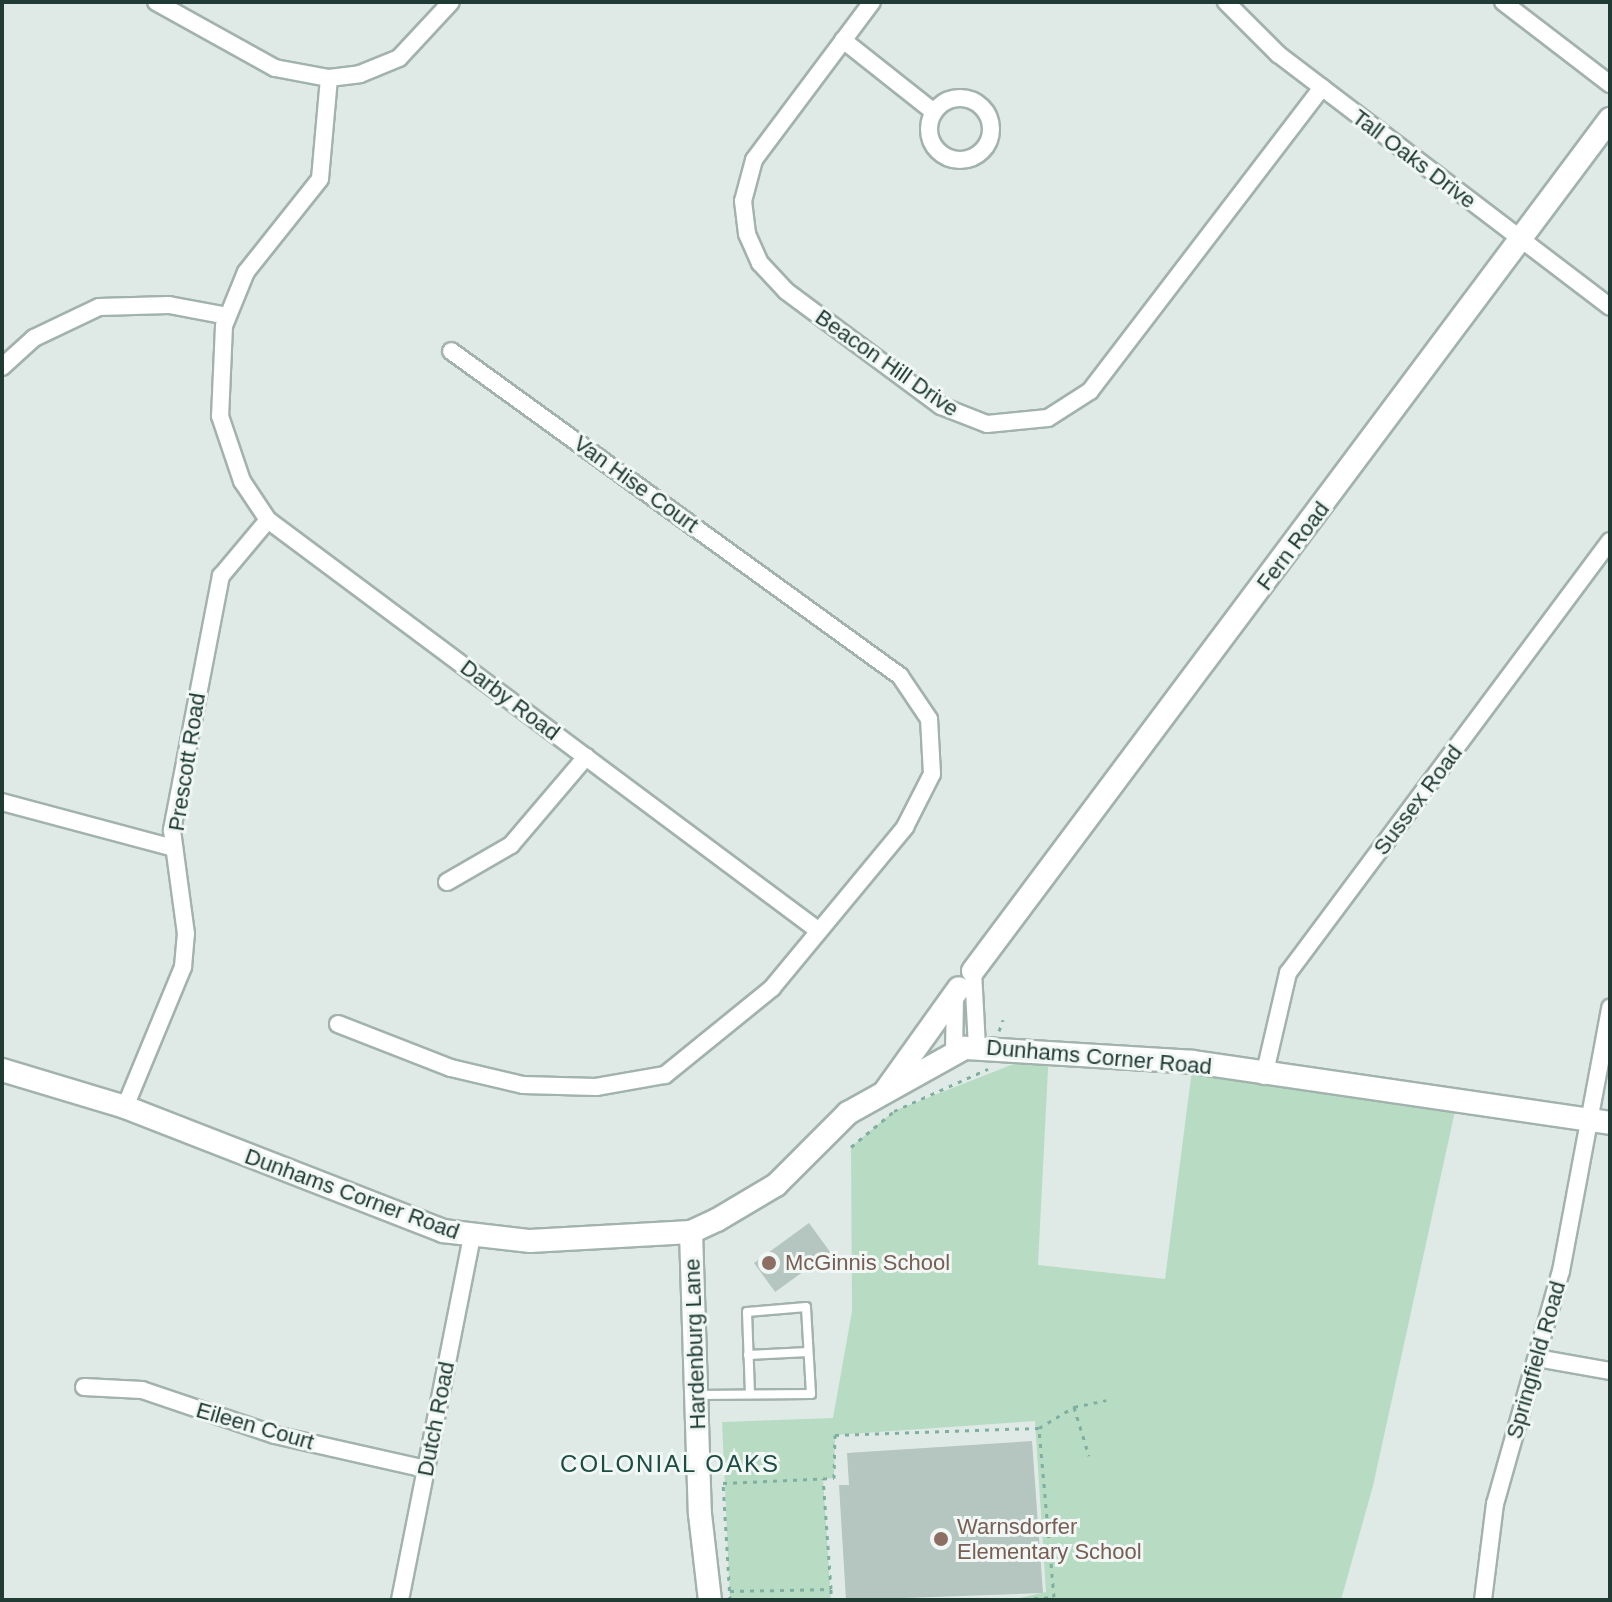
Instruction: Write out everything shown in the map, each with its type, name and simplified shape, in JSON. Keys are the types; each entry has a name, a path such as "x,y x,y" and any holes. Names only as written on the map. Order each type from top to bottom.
{"street":[{"path":"156,2 175,4 275,68 329,78 360,74 399,58 451,2"},
{"name":"Beacon Hill Drive","path":"872,2 754,160 743,201 755,254 786,291 941,406 999,425 1048,418 1090,391 1322,88"},
{"name":"Tall Oaks Drive","path":"1226,2 1322,88 1610,307"},
{"path":"1503,2 1610,84"},
{"path":"843,40 934,112"},
{"name":"Darby Road","path":"329,78 320,179 246,272 227,316 218,371 220,416 242,481 268,520 819,931"},
{"name":"Fern Road","path":"954,1054 950,1013 966,980 1610,119"},
{"path":"2,367 34,338 99,307 169,305 227,316"},
{"name":"Van Hise Court","path":"451,351 821,617 900,676 919,697 933,744 925,797 819,931"},
{"name":"Prescott Road","path":"125,1107 183,967 186,934 174,848 180,778 221,576 268,520"},
{"name":"Sussex Road","path":"1264,1076 1288,973 1610,541"},
{"path":"447,882 511,845 586,757"},
{"path":"2,802 174,848"},
{"path":"338,1024 484,1079 596,1087 639,1082 665,1075 715,1039 772,988 819,931"},
{"path":"966,980 977,1047"},
{"path":"886,1090 966,980"},
{"name":"Springfield Road","path":"1483,1600 1495,1504 1561,1271 1599,1121 1610,1008"},
{"name":"Dunhams Corner Road","path":"2,1070 125,1107 472,1238 602,1240 691,1232 776,1185 848,1113 954,1054 977,1047 1193,1062 1264,1076 1599,1121"},
{"name":"Hardenburg Lane","path":"691,1232 697,1395 720,1596"},
{"name":"Dutch Road","path":"400,1600 472,1238"},
{"path":"1537,1358 1610,1371"},
{"name":"Eileen Court","path":"84,1387 142,1390 275,1435 426,1469"}],"lane":[{"path":"697,1395 811,1394 806,1307 747,1312 750,1394"},
{"path":"748,1355 808,1352"}],"path":[{"path":"851,1147 894,1111 987,1072"},
{"path":"720,1596 723,1483 834,1478 835,1435 1039,1428 1074,1407 1106,1400"},
{"path":"1074,1407 1089,1456"},
{"path":"1014,1600 1054,1597 1039,1428"},
{"path":"823,1478 831,1600"},
{"path":"720,1596 831,1589"},
{"path":"720,1596 730,1600"}],"green space":[{"path":"1049,1050 1038,1265 1165,1279 1193,1062 1457,1102 1373,1486 1341,1600 1010,1600 1046,1592 1035,1421 835,1435 834,1478 823,1479 831,1600 730,1600 722,1422 833,1418 852,1311 851,1147 894,1111"}],"building":[{"path":"809,1223 830,1252 775,1292 754,1263"},
{"name":"Warnsdorfer Elementary School","path":"1032,1441 1043,1593 846,1600 839,1485 849,1485 847,1453"}],"place":[{"name":"McGinnis School","path":"769,1263"},
{"name":"Warnsdorfer Elementary School","path":"941,1539"}],"district":[{"name":"COLONIAL OAKS","path":"670,1464"}]}
